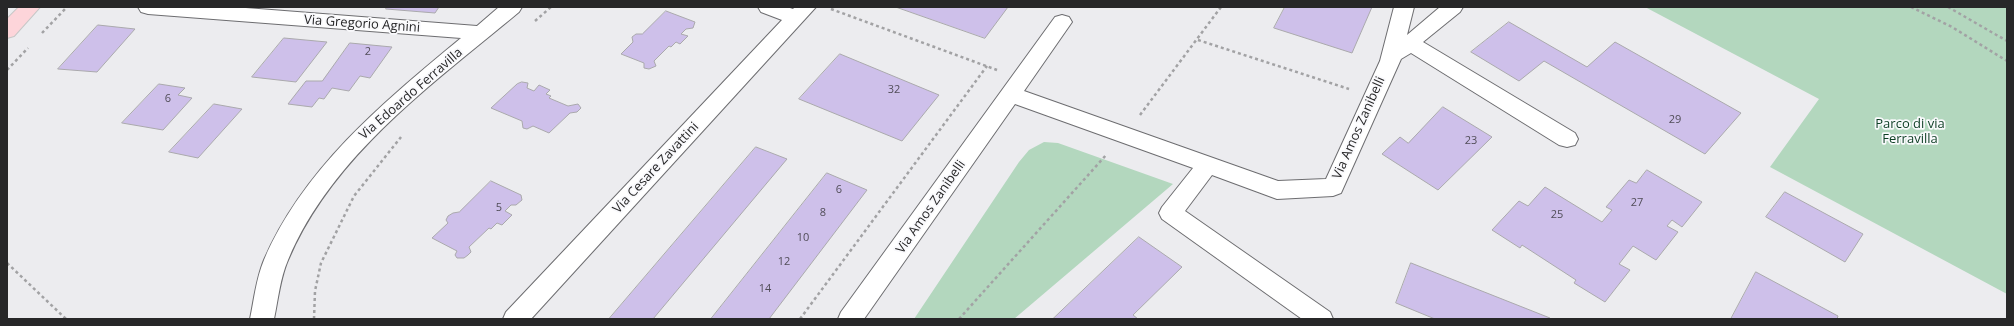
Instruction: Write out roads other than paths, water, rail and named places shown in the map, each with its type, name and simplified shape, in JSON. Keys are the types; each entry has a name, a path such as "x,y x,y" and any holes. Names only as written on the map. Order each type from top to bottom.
{"main road":[{"path":"7,31 30,7"}],"street":[{"name":"Via Gregorio Agnini","path":"148,7 481,33"},
{"name":"Via Edoardo Ferravilla","path":"262,319 276,261 299,218 328,177 353,146 382,117 512,7"},
{"name":"Via Cesare Zavattini","path":"768,7 801,12"},
{"name":"Via Amos Zanibelli","path":"1016,86 1125,135 1277,190 1333,188 1390,61 1404,7"},
{"name":"Via Amos Zanibelli","path":"1390,61 1453,7"},
{"name":"Via Cesare Zavattini","path":"515,319 801,12"},
{"name":"Via Amos Zanibelli","path":"850,319 1062,22"},
{"path":"1410,43 1567,139"},
{"path":"1208,165 1170,213 1321,319"}],"park label":[{"name":"Parco di via Ferravilla","path":"1910,132"}]}
